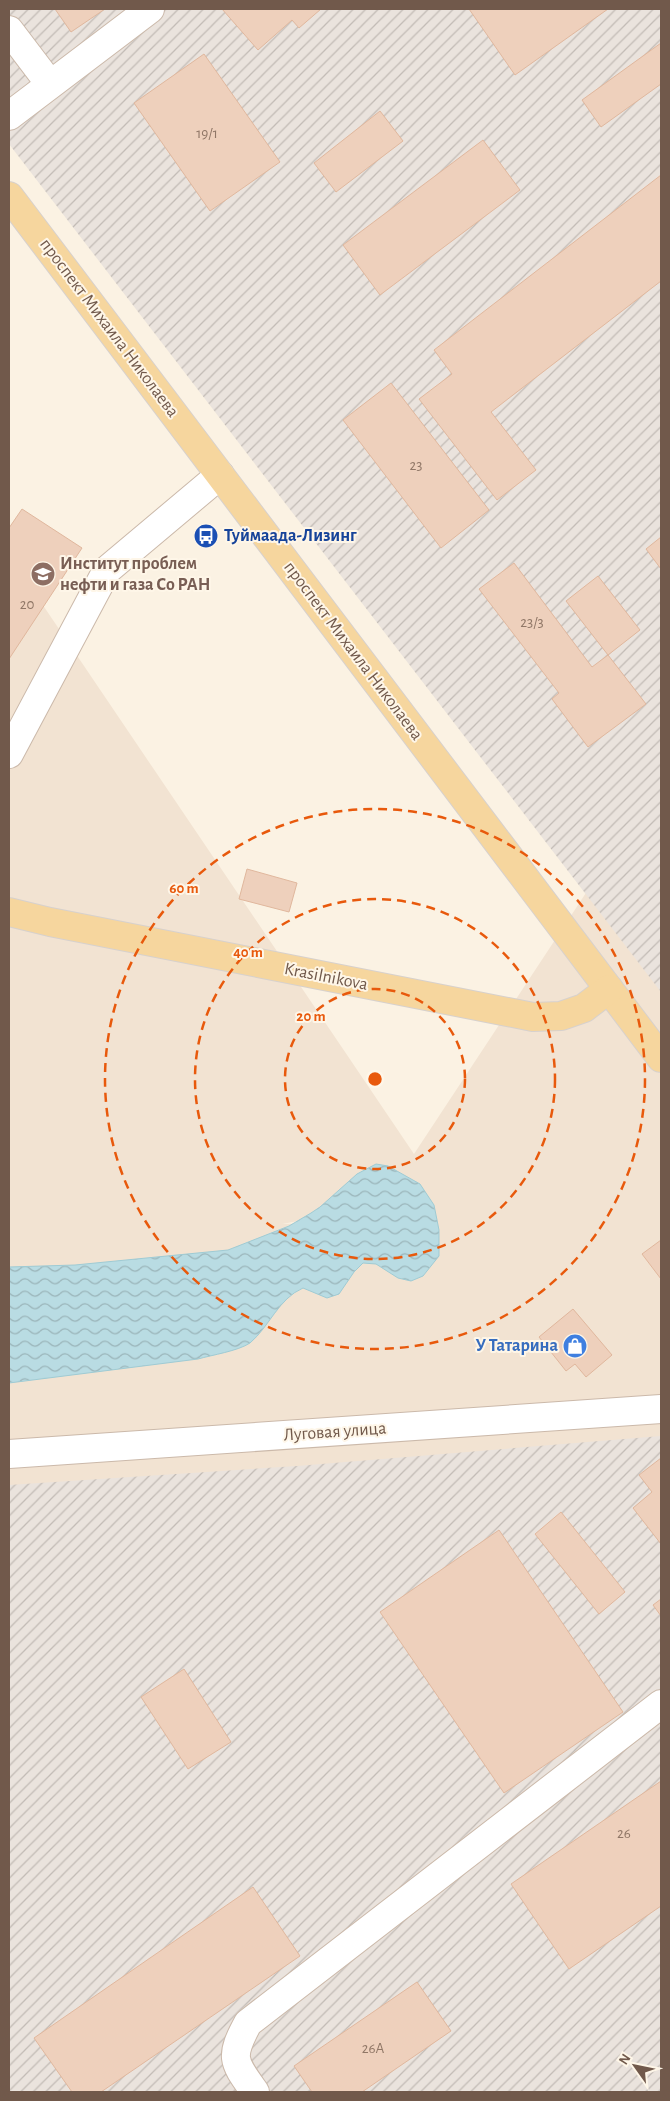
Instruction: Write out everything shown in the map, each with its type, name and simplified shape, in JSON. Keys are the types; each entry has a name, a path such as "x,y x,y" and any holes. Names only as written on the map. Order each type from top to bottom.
{"main road":[{"name":"проспект Михаила Николаева","path":"9,196 661,1058"},
{"name":"Krasilnikova","path":"9,912 69,926 533,1018 569,1014 584,1008 609,989"}],"street":[{"path":"9,116 150,9"},
{"path":"9,30 50,84"},
{"path":"9,754 107,570 220,474"},
{"name":"Луговая улица","path":"9,1454 661,1409"},
{"path":"255,2092 237,2066 236,2046 248,2023 661,1704"}],"shaded area":[{"path":"9,9 661,9 661,992 9,144"},
{"path":"9,555 414,1154 661,779 661,2092 9,2092","holes":["379,1206 370,1221 282,1224"]},
{"path":"661,1436 661,2092 9,2092 9,1485 297,1466"}],"water":[{"path":"376,1164 388,1166 420,1184 434,1205 439,1230 439,1256 423,1276 411,1281 398,1278 376,1264 363,1263 354,1272 339,1294 327,1298 303,1288 294,1293 250,1343 239,1348 198,1359 9,1383 9,1267 75,1265 228,1250 289,1226 320,1207 357,1174"}],"building":[{"path":"55,9 105,9 71,32"},
{"path":"222,9 321,9 299,28 292,20 258,50"},
{"path":"469,9 608,9 515,75"},
{"path":"661,43 661,84 601,127 582,100"},
{"path":"204,54 280,162 210,211 134,103"},
{"path":"380,111 403,141 336,192 314,163"},
{"path":"483,140 520,190 380,295 343,245"},
{"path":"661,175 661,281 491,412 536,470 497,500 419,399 452,374 434,350"},
{"path":"391,383 489,510 441,548 343,420"},
{"path":"22,509 82,548 9,659 9,528"},
{"path":"661,537 661,569 646,549"},
{"path":"514,563 592,667 608,655 646,704 588,747 552,699 559,693 479,589"},
{"path":"598,576 640,630 608,655 566,601"},
{"path":"247,869 297,883 289,912 239,899"},
{"path":"661,1240 661,1279 642,1254"},
{"name":"У Татарина","path":"573,1309 612,1355 586,1377 575,1364 566,1371 539,1337"},
{"path":"661,1458 661,1544 633,1508 652,1492 639,1475"},
{"path":"561,1512 625,1592 599,1614 535,1534"},
{"path":"499,1530 623,1712 504,1793 380,1612"},
{"path":"661,1599 661,1616 653,1605"},
{"path":"184,1669 231,1742 188,1769 141,1697"},
{"path":"661,1781 661,1906 569,1969 511,1884"},
{"path":"253,1887 300,1956 101,2092 72,2092 34,2038"},
{"path":"417,1982 451,2031 362,2092 312,2092 294,2066"}],"place":[{"name":"Туймаада-Лизинг","path":"206,536"},
{"name":"Институт проблем нефти и газа Со РАН","path":"43,574"},
{"name":"У Татарина","path":"575,1346"}]}
